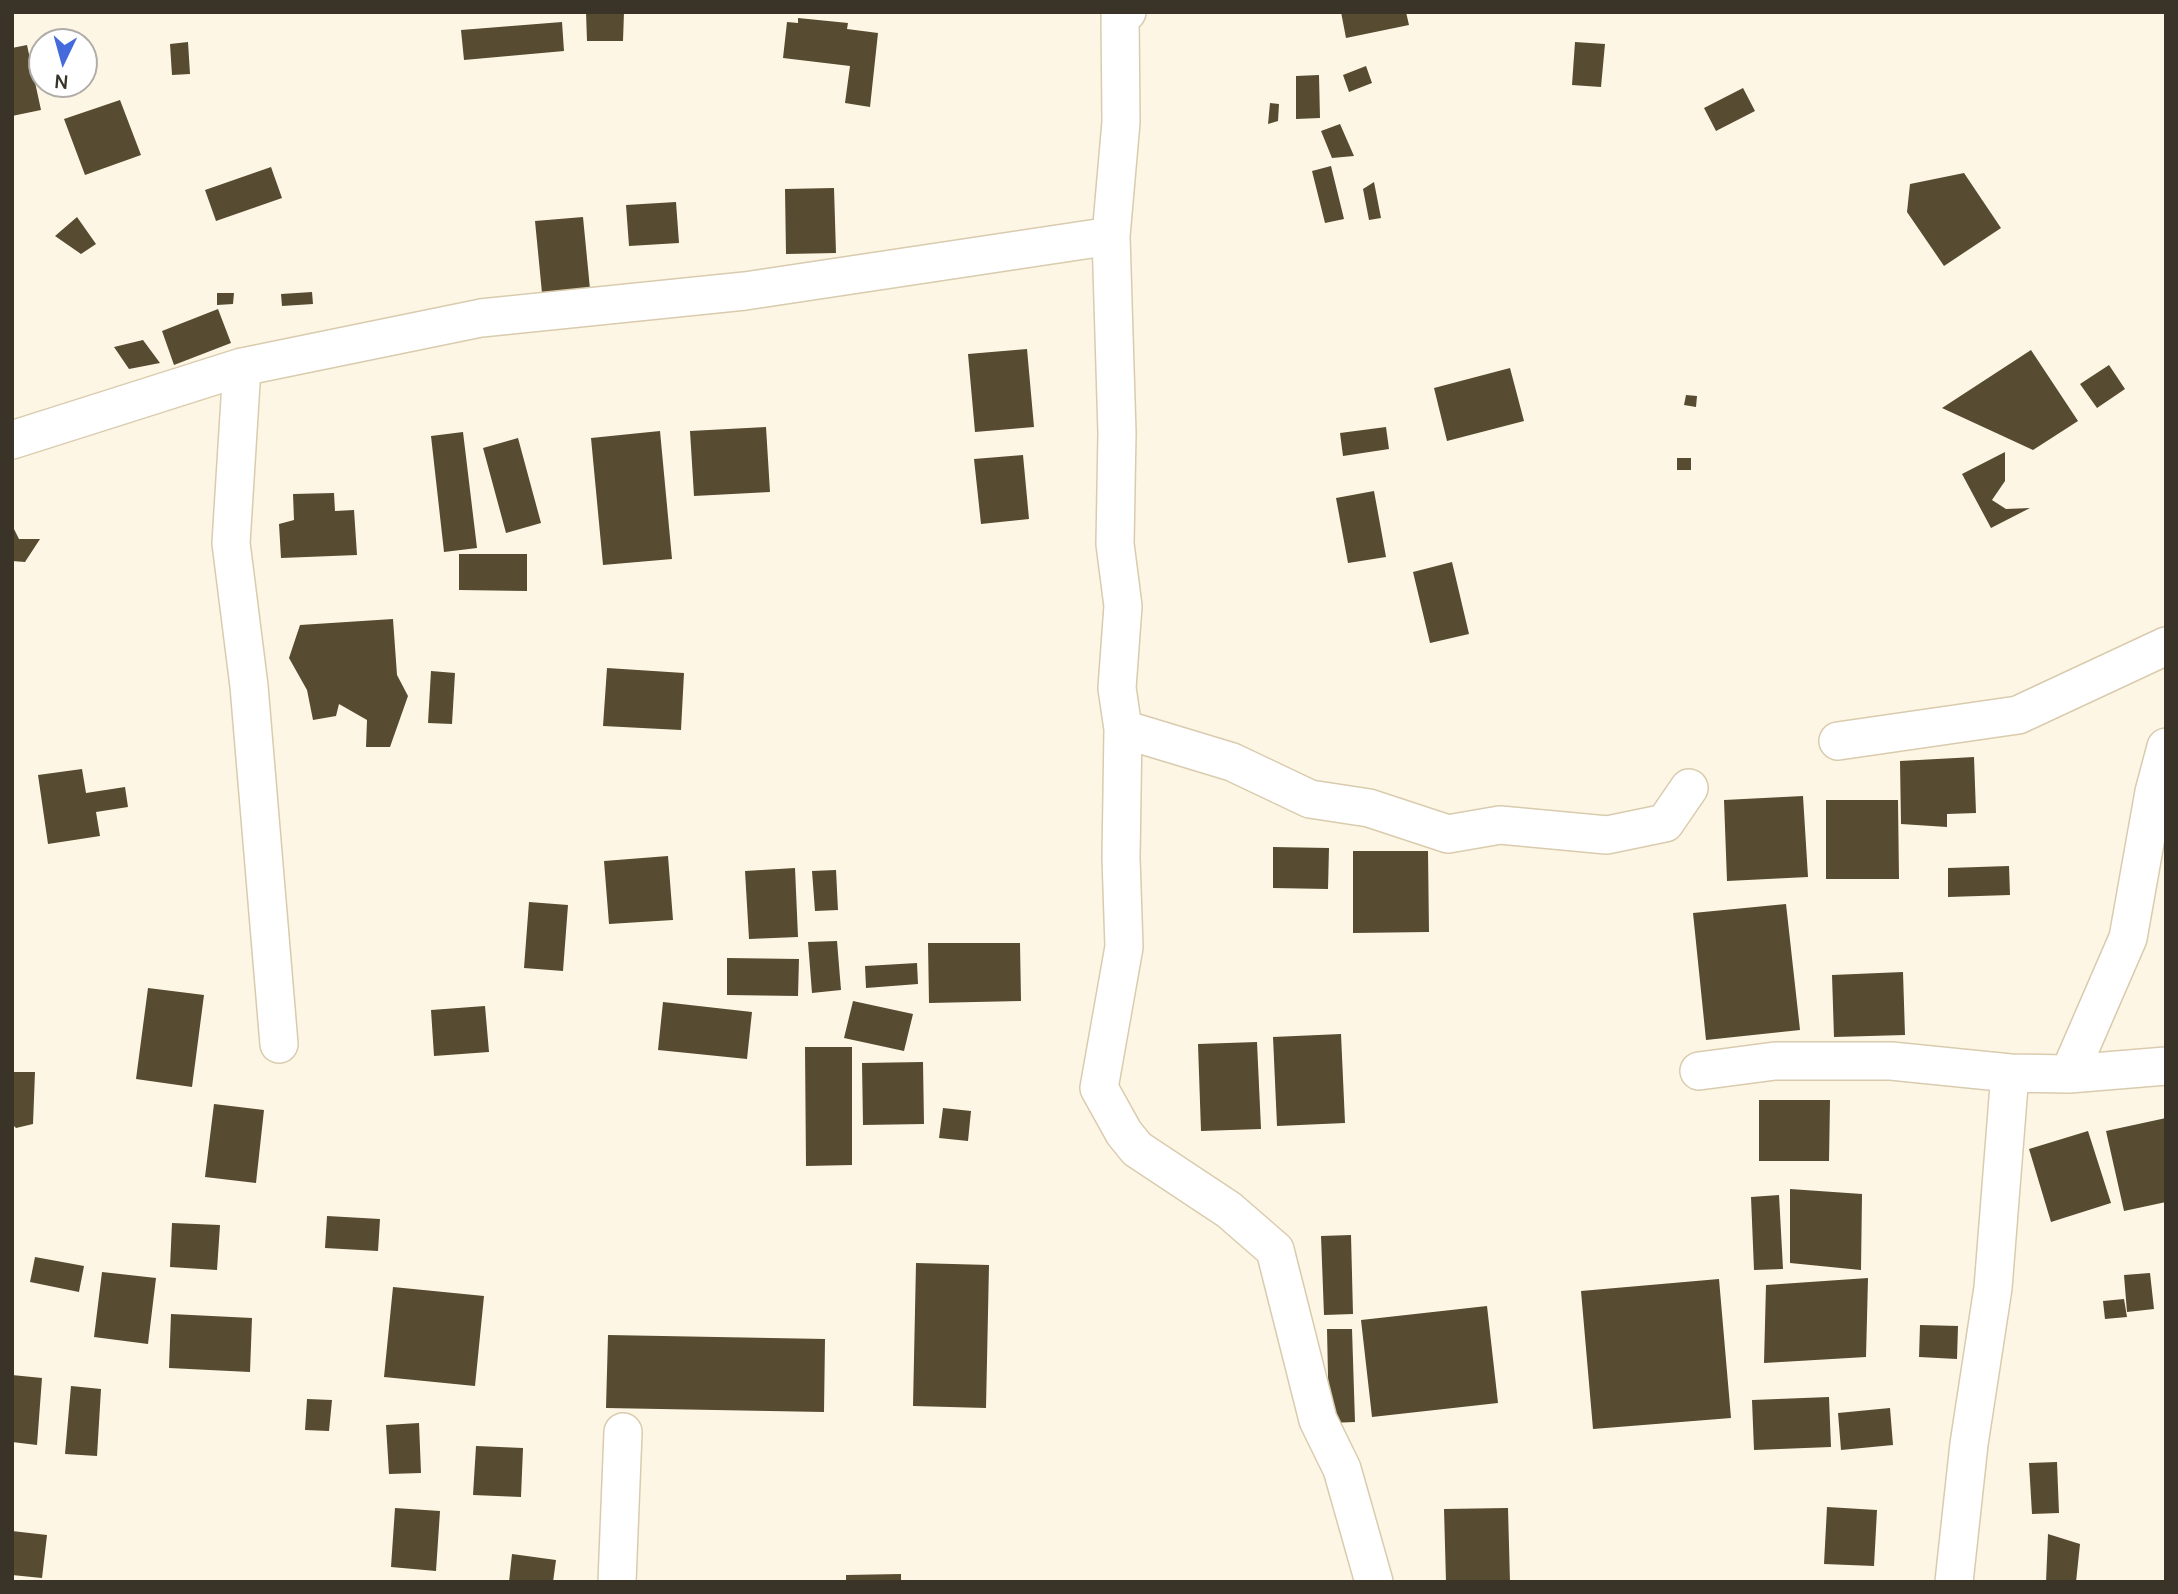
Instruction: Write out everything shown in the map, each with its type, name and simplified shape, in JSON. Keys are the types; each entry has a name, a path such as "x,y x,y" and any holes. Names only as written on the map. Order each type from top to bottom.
{"street":[{"path":"1121,13 1121,122 1111,236 1117,433 1115,544 1123,606 1117,688 1123,729 1121,858 1124,947 1099,1088 1124,1133 1137,1149 1229,1210 1275,1250 1318,1420 1342,1469 1374,1582"},
{"path":"12,440 242,367 481,318 745,291 1111,236"},
{"path":"242,367 231,543 249,686 279,1044"},
{"path":"1838,741 2018,715 2166,646"},
{"path":"1123,729 1232,762 1310,799 1369,808 1448,834 1500,825 1607,835 1665,824 1689,788"},
{"path":"2069,1074 2128,938 2154,792 2166,747"},
{"path":"1699,1071 1774,1061 1891,1061 2010,1073 2069,1074 2166,1066"},
{"path":"1954,1582 1969,1444 1993,1288 2010,1073"},
{"path":"617,1582 623,1432"}],"building":[{"path":"586,12 624,12 623,41 587,41"},
{"path":"1341,12 1406,12 1409,25 1346,38"},
{"path":"798,18 848,23 847,29 878,33 870,107 845,103 850,66 783,58 787,22 798,23"},
{"path":"562,22 564,51 464,60 461,30"},
{"path":"188,42 190,74 172,75 170,44"},
{"path":"1575,42 1605,44 1601,87 1572,85"},
{"path":"27,45 28,98 38,98 41,110 12,116 12,48"},
{"path":"1366,66 1372,83 1349,92 1343,75"},
{"path":"1319,75 1320,118 1296,119 1296,76"},
{"path":"1743,88 1755,111 1716,131 1704,108"},
{"path":"120,100 141,155 85,175 64,119"},
{"path":"1270,103 1279,104 1278,121 1268,124"},
{"path":"1340,124 1354,156 1332,158 1321,131"},
{"path":"1331,166 1344,219 1325,223 1312,171"},
{"path":"271,167 282,198 216,221 205,190"},
{"path":"1964,173 2001,228 1944,266 1907,212 1910,184"},
{"path":"1374,182 1381,218 1369,220 1363,189"},
{"path":"834,188 836,253 786,254 785,189"},
{"path":"676,202 679,243 629,246 626,205"},
{"path":"77,217 96,244 81,254 55,236"},
{"path":"583,217 590,289 542,293 535,221"},
{"path":"312,292 313,304 282,306 281,294"},
{"path":"217,293 234,293 233,304 217,305"},
{"path":"218,309 231,343 174,365 162,331"},
{"path":"143,340 160,363 129,369 114,347"},
{"path":"1027,349 1034,427 975,432 968,354"},
{"path":"2031,350 2078,421 2033,450 1942,408"},
{"path":"2109,365 2125,389 2097,408 2080,384"},
{"path":"1510,368 1524,421 1447,441 1434,388"},
{"path":"1686,395 1697,396 1696,407 1684,405"},
{"path":"766,427 770,492 694,496 690,431"},
{"path":"1386,427 1389,449 1343,456 1340,433"},
{"path":"660,431 672,559 603,565 591,438"},
{"path":"463,432 477,548 444,552 431,436"},
{"path":"518,438 541,523 506,533 483,448"},
{"path":"2005,452 2005,481 1992,500 2006,509 2030,508 1991,528 1962,474"},
{"path":"1023,455 1029,519 981,524 974,459"},
{"path":"1677,458 1691,458 1691,470 1677,470"},
{"path":"1374,491 1386,557 1348,563 1336,498"},
{"path":"334,493 335,511 354,510 357,555 281,558 279,524 294,520 293,494"},
{"path":"12,525 19,539 40,539 25,562 12,561"},
{"path":"459,554 527,554 527,591 459,590"},
{"path":"1452,562 1469,634 1430,643 1413,572"},
{"path":"393,619 397,675 408,696 390,747 366,747 367,720 339,704 336,716 313,720 307,690 289,658 300,625"},
{"path":"607,668 684,673 681,730 603,726"},
{"path":"431,671 455,673 452,724 428,723"},
{"path":"1974,757 1976,813 1947,814 1947,827 1901,824 1900,761"},
{"path":"82,769 86,793 125,787 128,807 96,812 100,836 48,844 38,775"},
{"path":"1803,796 1808,877 1727,881 1724,800"},
{"path":"1826,800 1898,800 1899,879 1826,879"},
{"path":"1273,847 1329,848 1328,889 1273,888"},
{"path":"1353,851 1428,851 1429,932 1353,933"},
{"path":"668,856 673,920 609,924 604,861"},
{"path":"2009,866 2010,895 1948,897 1948,868"},
{"path":"795,868 798,937 749,939 745,871"},
{"path":"836,870 838,910 815,911 812,871"},
{"path":"529,902 568,905 563,971 524,968"},
{"path":"1786,904 1800,1030 1706,1040 1693,913"},
{"path":"837,941 841,990 812,993 808,942"},
{"path":"928,943 1020,943 1021,1001 929,1003"},
{"path":"727,958 799,959 798,996 727,995"},
{"path":"917,963 918,984 866,988 865,966"},
{"path":"1903,972 1905,1035 1834,1037 1832,975"},
{"path":"148,988 204,995 192,1087 136,1079"},
{"path":"853,1001 913,1014 904,1051 844,1038"},
{"path":"663,1002 752,1012 747,1059 658,1050"},
{"path":"485,1006 489,1052 434,1056 431,1010"},
{"path":"1341,1034 1345,1123 1277,1126 1273,1037"},
{"path":"1257,1042 1261,1129 1201,1131 1198,1044"},
{"path":"805,1047 852,1047 852,1165 806,1166"},
{"path":"923,1062 924,1124 863,1125 862,1063"},
{"path":"12,1072 35,1072 33,1124 16,1128 12,1124"},
{"path":"1759,1100 1830,1100 1829,1161 1759,1161"},
{"path":"214,1104 264,1110 256,1183 205,1177"},
{"path":"943,1108 971,1111 968,1141 939,1138"},
{"path":"2166,1118 2166,1202 2124,1211 2106,1131"},
{"path":"2088,1131 2111,1203 2051,1222 2029,1149"},
{"path":"1790,1189 1862,1194 1861,1270 1790,1263"},
{"path":"1779,1195 1783,1269 1754,1270 1751,1197"},
{"path":"327,1216 380,1219 378,1251 325,1248"},
{"path":"172,1223 220,1225 217,1270 170,1267"},
{"path":"1351,1235 1353,1314 1324,1315 1321,1236"},
{"path":"35,1257 84,1266 79,1292 30,1282"},
{"path":"916,1263 989,1265 986,1408 913,1406"},
{"path":"102,1272 156,1278 148,1344 94,1337"},
{"path":"2150,1273 2154,1309 2127,1312 2124,1275"},
{"path":"1868,1278 1866,1357 1764,1363 1766,1285"},
{"path":"1719,1279 1731,1418 1593,1429 1581,1291"},
{"path":"393,1287 484,1296 475,1386 384,1377"},
{"path":"2124,1299 2127,1317 2105,1319 2103,1301"},
{"path":"1487,1306 1498,1403 1372,1417 1361,1320"},
{"path":"171,1314 252,1318 250,1372 169,1368"},
{"path":"1920,1325 1958,1326 1957,1359 1919,1357"},
{"path":"1327,1329 1352,1329 1355,1422 1329,1423"},
{"path":"608,1335 825,1339 824,1412 606,1408"},
{"path":"12,1375 42,1378 37,1445 12,1442"},
{"path":"71,1386 101,1389 97,1456 65,1454"},
{"path":"1829,1397 1831,1447 1754,1450 1752,1400"},
{"path":"307,1399 332,1400 329,1431 305,1430"},
{"path":"1890,1408 1893,1445 1841,1450 1838,1413"},
{"path":"419,1423 421,1473 389,1474 386,1425"},
{"path":"476,1446 523,1448 521,1497 473,1495"},
{"path":"2057,1462 2059,1513 2032,1514 2029,1463"},
{"path":"1827,1507 1877,1510 1874,1566 1824,1564"},
{"path":"395,1508 440,1511 436,1571 391,1567"},
{"path":"1508,1508 1510,1582 1446,1582 1444,1509"},
{"path":"12,1531 47,1535 42,1578 12,1575"},
{"path":"2048,1534 2080,1544 2076,1582 2046,1582"},
{"path":"512,1554 556,1560 553,1582 509,1582"},
{"path":"901,1574 901,1582 846,1582 846,1575"}]}
